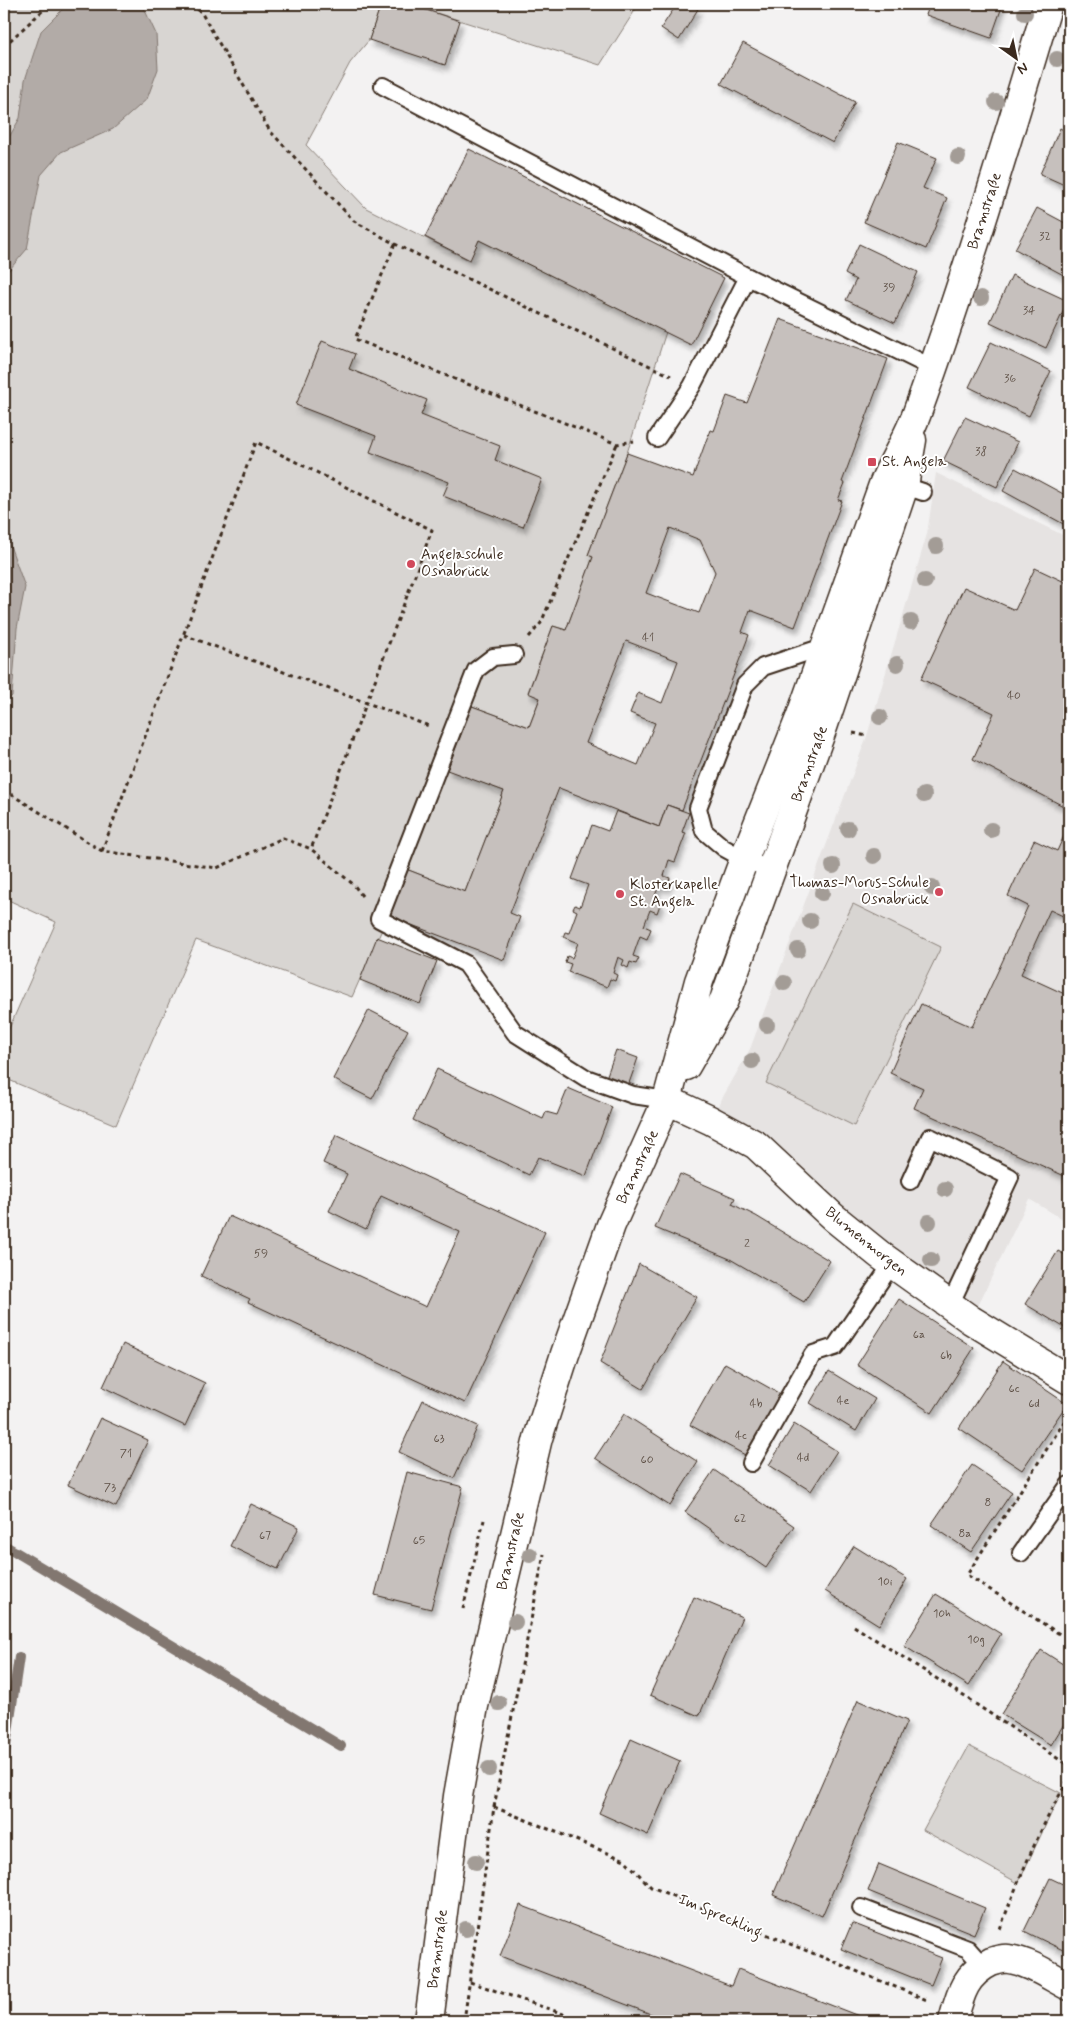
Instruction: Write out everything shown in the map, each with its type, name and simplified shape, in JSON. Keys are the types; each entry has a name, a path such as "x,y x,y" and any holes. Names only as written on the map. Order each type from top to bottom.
{"street":[{"name":"Bramstraße","path":"429,2021 458,1796 474,1706 538,1438 565,1354 611,1225 667,1100 724,1000 824,727 904,486 916,416 997,174 1048,4"},
{"name":"Bramstraße","path":"667,1100 700,981 744,859 800,718 826,646 904,486"},
{"name":"Blumenmorgen","path":"667,1100 710,1120 756,1145 833,1218 892,1264 971,1320 1069,1380"},
{"path":"954,2015 961,1992 969,1977 990,1963 1009,1958 1024,1963 1069,1986"}],"lane":[{"path":"383,86 748,277 933,368"},
{"path":"657,438 692,386 748,277"},
{"path":"771,870 724,848 704,831 698,808 745,686 764,667 826,646"},
{"path":"514,654 493,657 476,670 379,919 466,964 515,1033 586,1078 633,1095 667,1100"},
{"path":"910,1181 930,1137 1010,1177 950,1305"},
{"path":"751,1463 813,1354 835,1347 892,1264"},
{"path":"1021,1553 1069,1485"},
{"path":"861,1908 968,1949 990,1963"}],"path":[{"path":"4,46 50,4"},
{"path":"191,4 201,12 270,131 354,222 395,244 692,386"},
{"path":"395,244 355,338 617,444 657,438"},
{"path":"102,851 256,442 432,530 312,849"},
{"path":"514,654 541,622 617,444"},
{"path":"184,634 450,734"},
{"path":"4,790 102,851 217,868 283,838 312,849 354,885 379,919"},
{"path":"1069,1414 967,1575 1069,1640"},
{"path":"464,2021 494,1807 544,1551"},
{"path":"854,1626 1069,1766"},
{"path":"990,1963 999,1932 1018,1883 1060,1793 1069,1778"},
{"name":"Im Spreckling","path":"494,1807 624,1860 651,1887 954,2015"},
{"path":"470,1982 584,2021"}],"shaded area":[{"name":"Angelaschule Osnabrück","path":"4,4 381,4 369,40 350,63 306,145 366,208 469,260 479,240 666,332 627,453 588,555 593,557 566,630 553,626 528,692 540,698 529,727 472,706 447,769 504,791 465,892 406,869 388,916 352,997 196,940 116,1125 4,1078 4,1040 56,922 4,898"},
{"path":"68,4 142,4 156,34 158,69 147,99 113,129 61,152 41,175 27,249 4,276 4,146 20,118 25,80 41,31"},
{"path":"408,4 639,4 600,65"},
{"name":"Thomas-Morus-Schule Osnabrück","path":"936,473 1069,538 1069,1223 1029,1199 971,1320 710,1120 750,1049 867,736 927,534"},
{"path":"4,529 25,587 17,628 12,696 4,703"},
{"path":"853,904 941,947 854,1126 766,1083"},
{"path":"969,1746 1061,1793 1018,1883 923,1830"}],"building":[{"path":"381,4 408,4 460,21 445,65 369,40"},
{"path":"677,4 689,4 698,9 679,40 661,28"},
{"path":"930,4 1003,4 991,38 926,15"},
{"path":"743,43 855,102 833,143 721,84"},
{"path":"1060,128 1069,133 1069,187 1040,174"},
{"path":"898,142 937,158 923,188 947,198 926,249 864,222"},
{"path":"469,149 724,278 691,345 479,240 470,260 425,237"},
{"path":"1037,208 1069,225 1069,278 1015,249"},
{"path":"859,244 918,272 895,323 846,300 856,280 845,274"},
{"path":"1012,275 1068,301 1046,348 990,322"},
{"path":"780,319 888,359 842,482 845,483 838,500 842,501 795,627 750,610 742,632 749,635 682,810 667,805 659,827 559,788 510,913 520,917 504,960 388,916 406,869 465,892 504,791 447,770 472,706 529,727 540,698 528,693 553,626 566,630 593,557 588,555 627,453 693,477 710,430 714,431 727,396 747,403","holes":["670,528 700,540 715,572 699,613 646,593","626,641 678,661 662,703 638,693 630,713 655,723 638,765 586,743"]},
{"path":"322,341 355,354 349,369 427,400 421,415 500,446 495,460 542,479 523,527 443,496 449,482 370,452 376,436 296,405"},
{"path":"991,342 1051,371 1029,416 969,387"},
{"path":"965,417 1018,442 997,487 943,461"},
{"path":"1015,468 1069,497 1069,527 1003,491"},
{"path":"1035,568 1069,584 1069,809 973,759 994,713 921,679 964,587 1015,610"},
{"name":"Klosterkapelle St. Angela","path":"667,805 689,813 682,832 686,833 675,862 669,860 664,876 670,878 667,888 659,885 654,899 661,902 657,913 650,910 644,926 651,929 647,939 640,936 633,956 639,958 636,964 630,962 628,968 622,965 624,960 618,957 613,973 617,975 615,981 610,979 607,987 568,972 571,964 565,962 567,956 572,958 578,943 563,937 565,932 569,933 577,911 573,909 575,905 580,907 588,885 572,879 592,825 608,831 616,811 659,827"},
{"path":"1069,825 1069,903 1063,916 1050,910 1021,974 1069,996 1069,1178 914,1108 923,1088 890,1073 921,1004 972,1027 1028,906 1008,896 1034,840 1057,851"},
{"path":"377,937 437,961 420,1004 360,980"},
{"path":"369,1010 408,1030 372,1099 333,1079"},
{"path":"616,1050 638,1058 628,1086 606,1078"},
{"path":"437,1069 543,1119 546,1112 557,1115 568,1088 612,1107 586,1176 538,1157 529,1175 413,1120"},
{"path":"336,1135 545,1232 465,1403 248,1302 250,1299 201,1276 229,1216 426,1307 460,1232 381,1196 366,1229 329,1211 347,1174 323,1163"},
{"path":"680,1174 735,1198 732,1204 756,1216 830,1261 804,1302 730,1259 655,1228"},
{"path":"1058,1251 1069,1257 1069,1320 1065,1328 1025,1304"},
{"path":"639,1264 697,1297 643,1389 600,1363"},
{"path":"899,1299 974,1348 932,1413 857,1365"},
{"path":"123,1344 205,1383 185,1426 103,1387"},
{"path":"1003,1361 1067,1404 1022,1470 959,1428"},
{"path":"725,1363 782,1395 747,1456 690,1425"},
{"path":"829,1371 875,1399 856,1431 810,1403"},
{"path":"423,1400 478,1426 454,1478 399,1452"},
{"path":"624,1414 698,1462 670,1506 595,1458"},
{"path":"100,1418 148,1440 116,1507 68,1485"},
{"path":"794,1424 837,1451 811,1491 769,1465"},
{"path":"972,1465 1012,1492 971,1552 931,1525"},
{"path":"714,1470 794,1526 766,1568 685,1512"},
{"path":"407,1472 463,1487 431,1609 375,1595"},
{"path":"251,1504 299,1527 278,1569 230,1546"},
{"path":"854,1546 907,1579 879,1625 825,1591"},
{"path":"936,1594 1001,1634 969,1686 904,1646"},
{"path":"694,1597 742,1617 699,1716 650,1695"},
{"path":"1041,1650 1069,1668 1069,1716 1051,1745 1001,1714"},
{"path":"858,1700 907,1721 822,1916 773,1895"},
{"path":"631,1739 680,1761 648,1835 599,1813"},
{"path":"879,1864 985,1908 974,1934 868,1891"},
{"path":"1050,1878 1069,1887 1069,1953 1024,1931"},
{"path":"520,1905 731,1986 738,1969 869,2020 669,2021 500,1956"},
{"path":"852,1923 942,1958 931,1985 841,1949"},
{"path":"995,2016 1007,2021 993,2021"}],"waterway":[{"path":"4,1545 341,1746"},
{"path":"4,1759 19,1657"}],"place":[{"name":"St. Angela","path":"872,462"},
{"name":"Angelaschule Osnabrück","path":"411,564"},
{"name":"Thomas-Morus-Schule Osnabrück","path":"939,892"},
{"name":"Klosterkapelle St. Angela","path":"620,894"}]}
